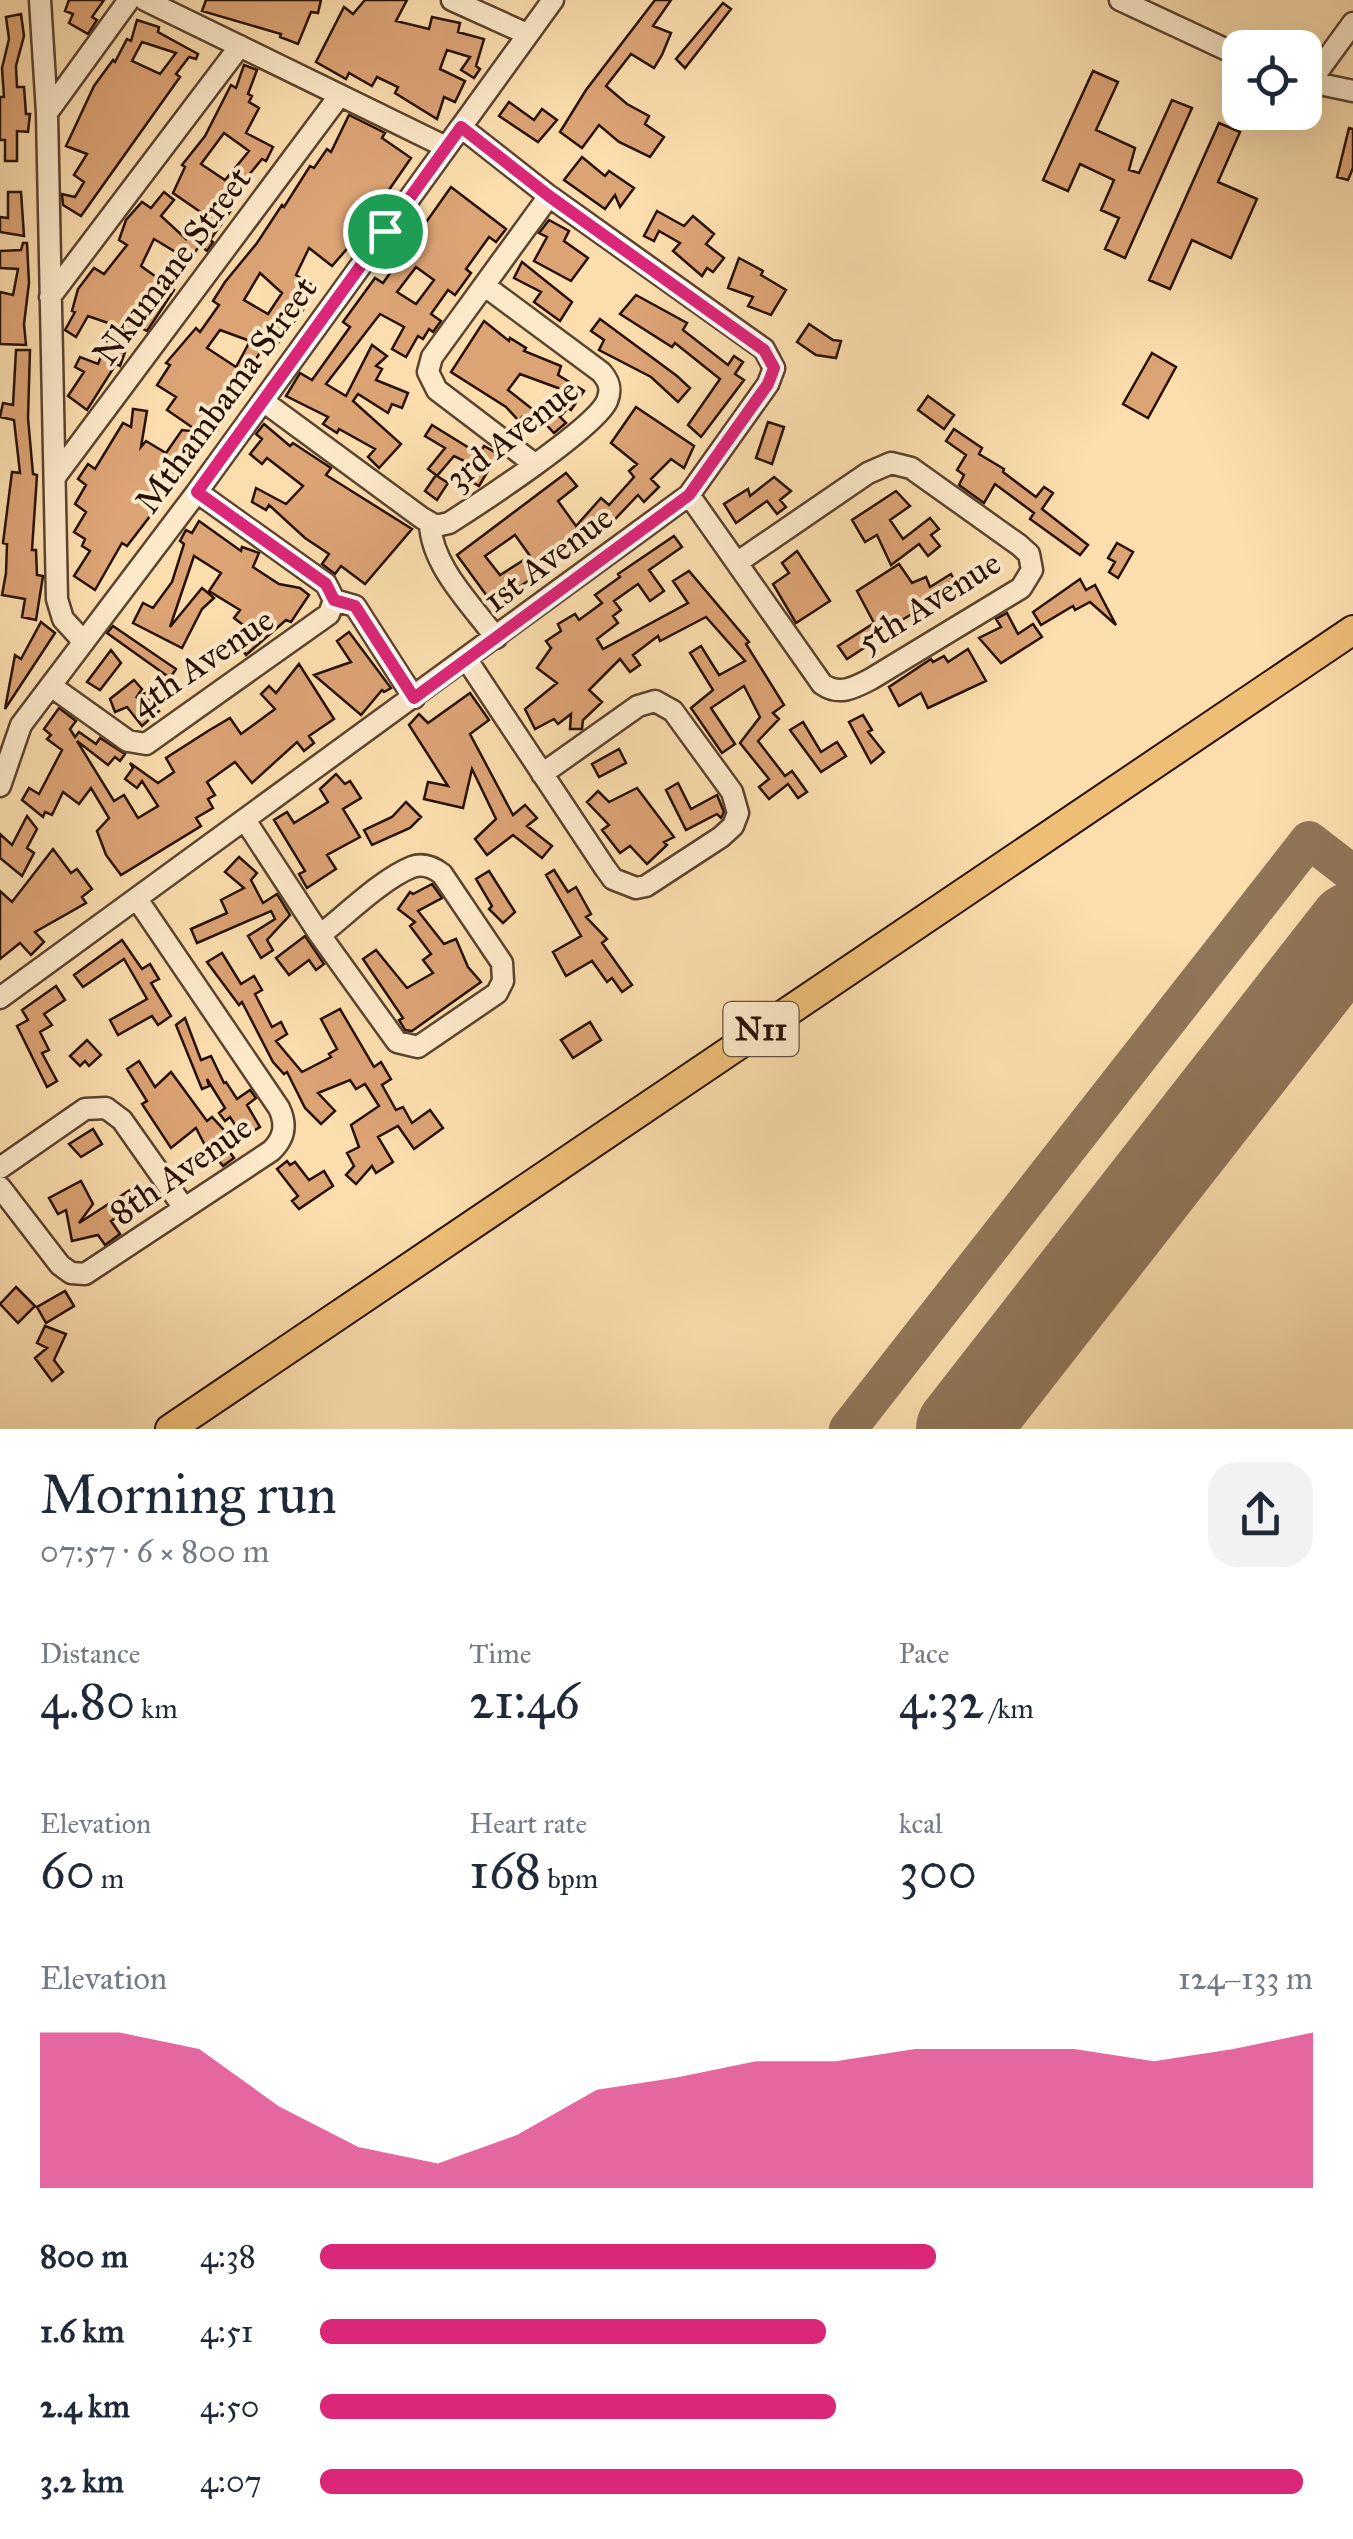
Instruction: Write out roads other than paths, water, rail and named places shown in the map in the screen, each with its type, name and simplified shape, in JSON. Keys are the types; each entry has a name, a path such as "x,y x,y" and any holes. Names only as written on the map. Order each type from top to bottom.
{"highway":[{"name":"N11","path":"170,1429 1353,630"}],"street":[{"path":"40,0 47,112 58,599 63,618 84,642"},
{"path":"47,112 129,0"},
{"path":"145,0 446,147"},
{"path":"452,0 527,34"},
{"name":"Mthambama Street","path":"0,786 8,728 51,686 197,492 553,0"},
{"path":"1120,0 1222,48"},
{"path":"1322,63 1353,23"},
{"path":"50,296 240,46"},
{"path":"1322,85 1353,91"},
{"name":"Nkumane Street","path":"55,476 340,95"},
{"name":"1st Avenue","path":"0,998 689,495 768,384 774,368 771,358 461,127"},
{"path":"533,463 437,390 428,377 432,357 549,196"},
{"name":"3rd Avenue","path":"263,400 430,524 449,523 603,407 610,384 601,372 485,286"},
{"name":"5th Avenue","path":"689,495 822,684 842,691 871,679 1022,588 1032,570 1029,554 1019,545 916,470 891,463 868,473 738,562"},
{"name":"4th Avenue","path":"51,686 124,739 146,744 329,614 334,600 326,584 197,492"},
{"path":"430,524 434,545 446,570 496,638"},
{"path":"334,600 355,606 414,698"},
{"path":"467,660 542,774 605,868 628,886 646,886 722,838 734,826 738,814 732,792 673,710 655,701 638,706 542,774"},
{"path":"245,820 320,935 391,1037 406,1046 418,1046 497,992 504,980 502,962 442,874 429,867 412,868 320,935"},
{"name":"8th Avenue","path":"0,1187 55,1260 67,1272 77,1275 98,1268 278,1144 284,1122 279,1108 137,899"},
{"path":"0,1168 85,1109 106,1108 122,1120 184,1208"}]}
